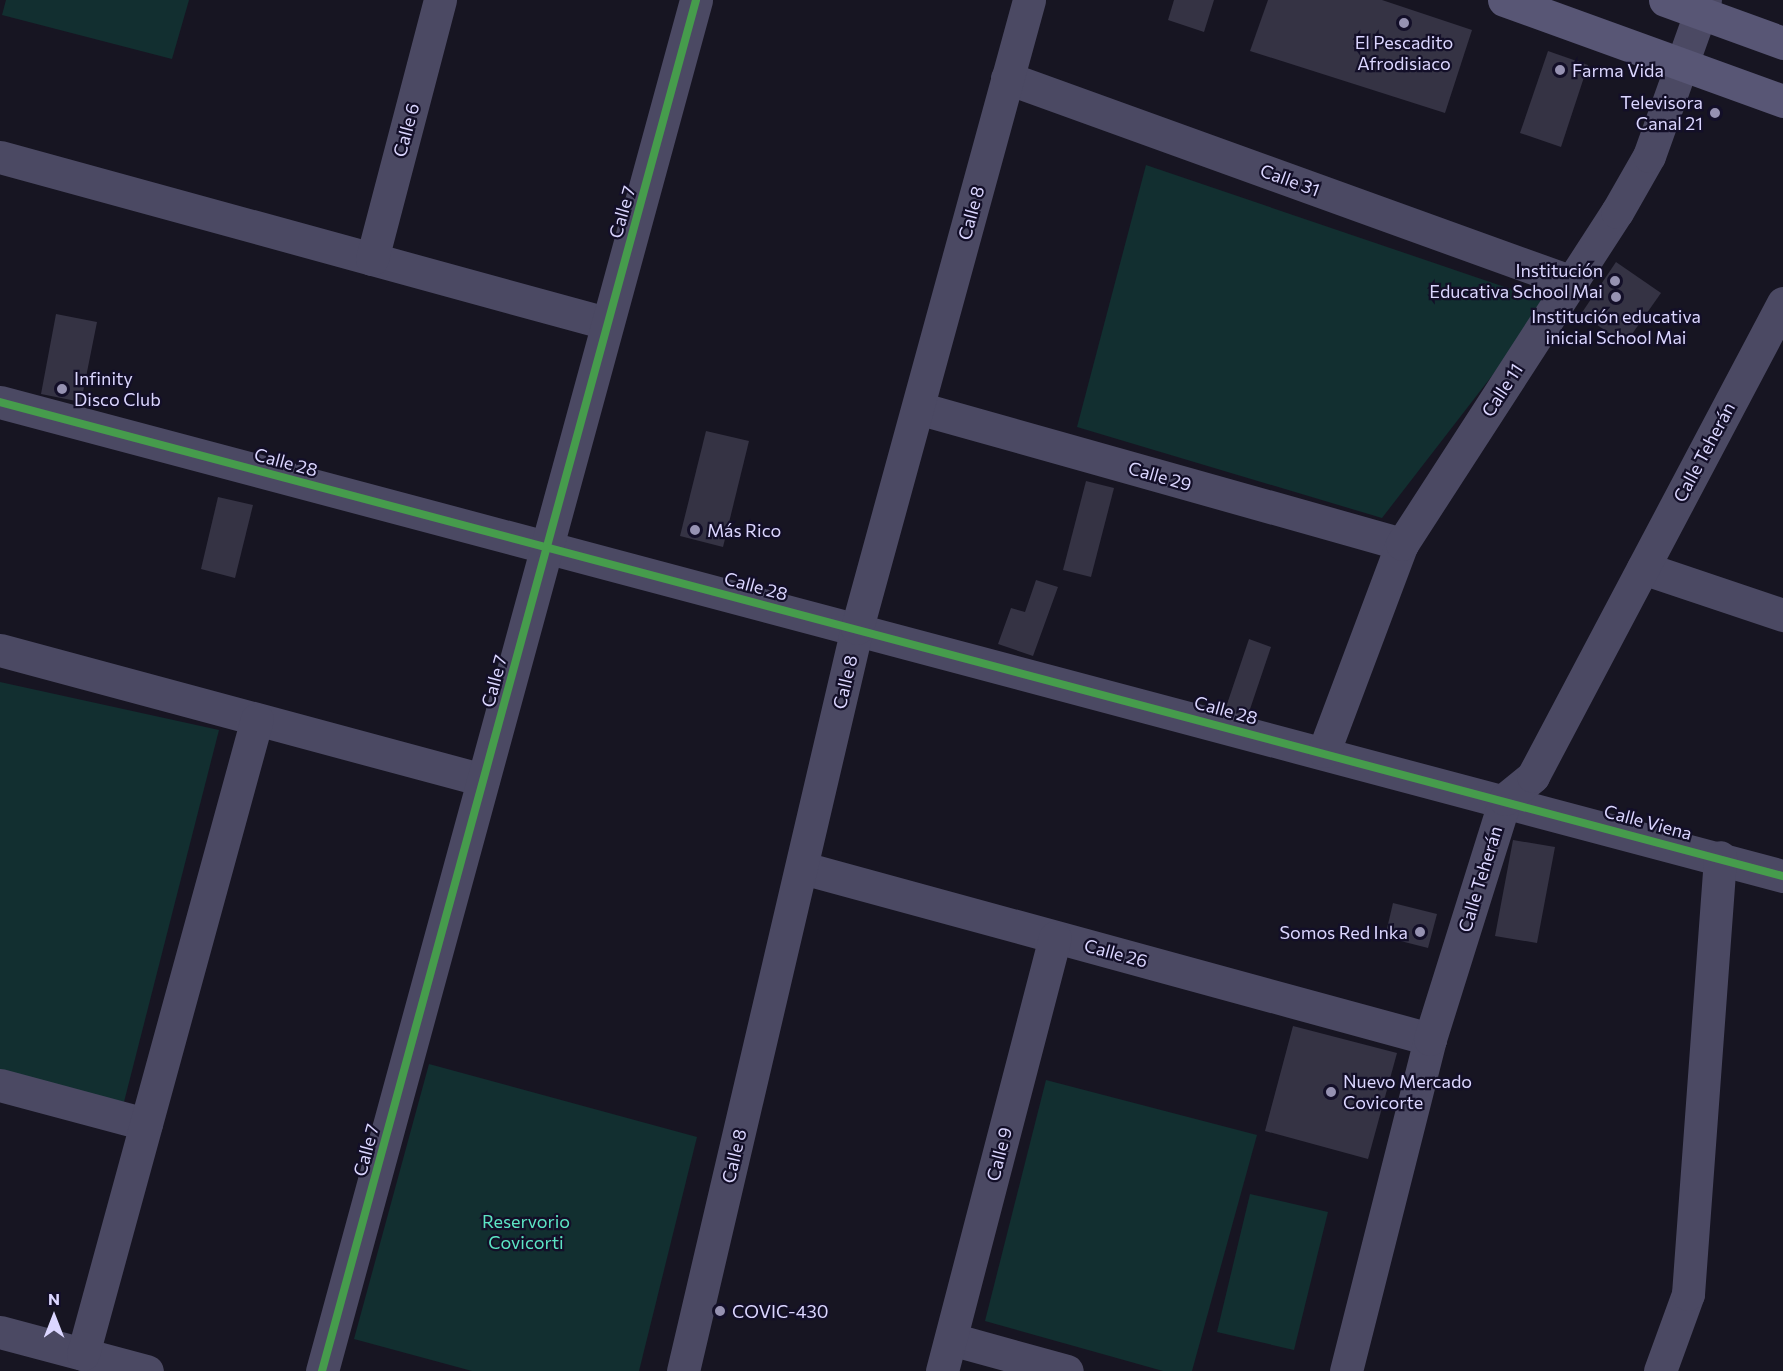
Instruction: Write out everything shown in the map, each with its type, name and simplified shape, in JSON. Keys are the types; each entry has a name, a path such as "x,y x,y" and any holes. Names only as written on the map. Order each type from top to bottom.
{"main road":[{"path":"1504,0 1783,101"},
{"path":"1665,0 1703,7 1783,43"}],"street":[{"name":"Calle 6","path":"372,259 440,0"},
{"name":"Calle 7","path":"322,1371 696,0"},
{"name":"Calle 8","path":"683,1371 803,868 857,628 1029,0"},
{"name":"Calle 11","path":"1324,752 1402,544 1572,282 1648,156 1703,7"},
{"name":"Calle 31","path":"1007,78 1572,282"},
{"path":"0,157 606,324"},
{"name":"Calle Teherán","path":"1346,1371 1430,1039 1505,799 1533,776 1643,568 1772,350 1783,303"},
{"name":"Calle 28","path":"0,402 1505,799"},
{"name":"Calle 29","path":"918,408 1402,544"},
{"path":"1643,568 1783,615"},
{"path":"0,650 483,780"},
{"path":"83,1354 257,719"},
{"name":"Calle Viena","path":"1505,799 1783,876"},
{"path":"1660,1371 1688,1294 1720,857"},
{"name":"Calle 26","path":"803,868 1430,1039"},
{"name":"Calle 9","path":"942,1371 1055,937"},
{"path":"0,1085 146,1124"},
{"path":"0,1332 147,1371"},
{"path":"951,1339 1067,1371"}],"green space":[{"path":"6,0 189,0 172,59 2,15"},
{"path":"1146,165 1549,302 1382,518 1077,427"},
{"path":"0,682 219,730 124,1102 0,1075"},
{"name":"Reservorio Covicorti","path":"429,1064 697,1137 639,1371 472,1371 354,1339"},
{"path":"1046,1080 1257,1135 1192,1371 1163,1371 985,1321"},
{"path":"1250,1194 1328,1212 1294,1350 1217,1332"}],"building":[{"path":"1174,0 1214,0 1204,32 1168,20"},
{"path":"1268,0 1382,0 1472,30 1445,113 1250,51"},
{"path":"1548,51 1588,65 1561,147 1520,133"},
{"path":"1616,262 1661,293 1625,344 1581,314"},
{"path":"56,314 97,322 81,402 41,394"},
{"path":"706,431 749,441 723,547 680,536"},
{"path":"1086,481 1114,488 1091,577 1063,570"},
{"path":"218,497 253,505 235,578 201,569"},
{"path":"1036,580 1058,587 1033,656 998,644 1011,608 1025,612"},
{"path":"1249,639 1271,647 1245,724 1223,716"},
{"path":"1513,840 1555,847 1537,943 1495,936"},
{"path":"1393,903 1437,914 1428,948 1385,937"},
{"name":"Nuevo Mercado Covicorte","path":"1293,1026 1397,1053 1368,1159 1265,1131"}],"cycle path":[{"path":"322,1371 696,0"},
{"path":"0,402 1783,876"}],"place":[{"name":"El Pescadito Afrodisiaco","path":"1404,23"},
{"name":"Farma Vida","path":"1560,70"},
{"name":"Televisora Canal 21","path":"1715,113"},
{"name":"Institución Educativa School Mai","path":"1615,281"},
{"name":"Institución educativa inicial School Mai","path":"1616,297"},
{"name":"Infinity Disco Club","path":"62,389"},
{"name":"Más Rico","path":"695,530"},
{"name":"Somos Red Inka","path":"1420,932"},
{"name":"Nuevo Mercado Covicorte","path":"1331,1092"},
{"name":"COVIC-430","path":"720,1311"}]}
